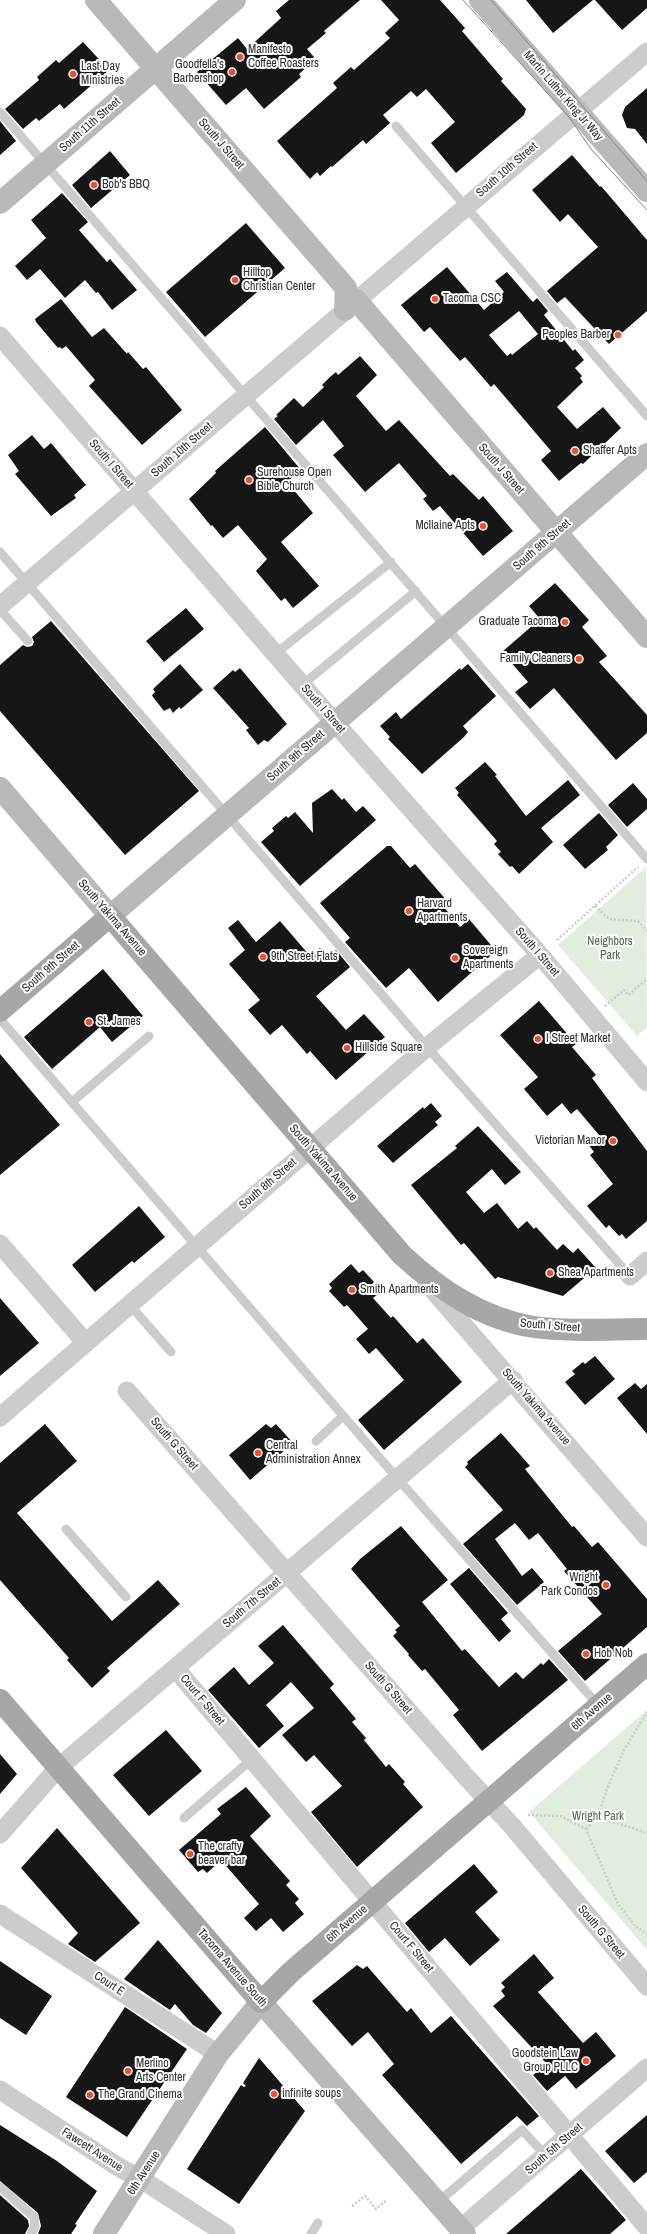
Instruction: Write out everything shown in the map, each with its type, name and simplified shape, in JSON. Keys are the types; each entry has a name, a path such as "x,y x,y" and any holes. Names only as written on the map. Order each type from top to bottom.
{"main road":[{"name":"South J Street","path":"96,0 647,637"},
{"name":"South 11th Street","path":"0,203 235,0"},
{"name":"Martin Luther King Jr Way","path":"480,0 576,112 647,191"},
{"name":"South 9th Street","path":"0,1011 647,454"},
{"name":"South Yakima Avenue","path":"0,788 402,1255"},
{"name":"South I Street","path":"402,1255 452,1296 473,1308 515,1323 559,1329 647,1329"},
{"name":"6th Avenue","path":"104,2234 141,2179 218,2054 261,2002 291,1972 647,1664"},
{"name":"Tacoma Avenue South","path":"0,1700 261,2002 463,2231"}],"street":[{"name":"South 10th Street","path":"0,606 245,396 354,297 465,207 647,52"},
{"name":"South I Street","path":"0,336 335,723 540,955 647,1082"},
{"name":"South 8th Street","path":"0,1417 427,1047 540,955"},
{"path":"0,1244 85,1342"},
{"name":"South Yakima Avenue","path":"402,1255 513,1380 647,1537"},
{"path":"630,1276 647,1261"},
{"name":"South 7th Street","path":"0,1834 58,1768 513,1380"},
{"name":"South G Street","path":"127,1391 489,1801 647,1986"},
{"name":"Court F Street","path":"175,1668 647,2227"},
{"name":"Court E","path":"0,1914 218,2054"},
{"name":"South 5th Street","path":"463,2231 647,2068"},
{"name":"Fawcett Avenue","path":"0,2090 120,2168 141,2179 226,2234"}],"lane":[{"path":"0,112 245,396 447,626 647,859"},
{"path":"396,126 647,416"},
{"path":"0,552 427,1047 630,1276"},
{"path":"275,654 391,562"},
{"path":"302,685 416,591"},
{"path":"0,610 28,641"},
{"path":"0,1019 397,1478 599,1706"},
{"path":"72,1102 149,1036"},
{"path":"129,1304 171,1352"},
{"path":"316,1441 344,1416"},
{"path":"66,1529 126,1596"},
{"path":"184,1818 252,1759"},
{"path":"437,2203 522,2130 546,2156"},
{"path":"0,2187 34,2217 35,2227 31,2234"},
{"path":"312,2234 318,2223"}],"path":[{"path":"558,940 647,859"},
{"path":"595,906 609,919 638,921 647,931"},
{"path":"592,1017 624,990 628,995 647,979"},
{"path":"586,1829 598,1817 607,1789 623,1752 647,1712"},
{"path":"526,1816 561,1816 586,1829 618,1904 635,1926 647,1934"},
{"path":"598,1817 647,1833"},
{"path":"352,2206 365,2196 376,2209 387,2200"}],"green space":[{"name":"Neighbors Park","path":"646,867 647,1027 637,1036 558,945"},
{"name":"Wright Park","path":"647,1710 647,1950 529,1812"}],"building":[{"path":"289,0 360,0 324,31 326,33 307,49 314,57 305,65 307,67 299,74 301,77 264,109 246,88 226,105 197,72 238,38 247,49 281,18 276,11"},
{"path":"381,0 440,0 465,28 462,31 503,79 501,81 526,109 524,115 456,173 431,143 455,122 426,89 417,97 411,91 383,115 390,123 366,144 363,140 320,176 317,172 310,179 277,141 337,88 333,83 351,67 354,70 390,38 385,33 399,20"},
{"path":"526,0 593,0 553,33"},
{"path":"595,0 647,0 647,8 622,30"},
{"name":"Last Day Ministries","path":"83,42 109,70 64,109 60,104 39,121 36,118 23,129 5,109 39,80 37,77 56,60 59,63"},
{"path":"647,88 647,144 635,129 627,128 622,115 625,107"},
{"path":"0,121 16,141 0,155"},
{"path":"110,151 130,175 91,208 72,185"},
{"path":"572,155 600,187 601,186 647,240 647,311 609,344 565,297 557,303 547,291 598,247 568,214 560,222 532,190"},
{"path":"62,193 88,222 79,230 107,262 110,259 137,290 112,310 98,292 96,293 85,280 65,298 40,269 27,280 15,266 46,238 31,220"},
{"path":"246,223 285,268 205,337 166,292"},
{"path":"447,267 484,310 504,292 495,281 507,272 533,302 537,298 548,311 544,315 573,351 575,349 584,360 575,368 582,376 580,378 583,382 557,407 577,429 603,407 621,428 583,464 581,463 559,481 541,460 551,451 494,384 491,387 465,357 460,361 430,327 424,332 401,305","holes":["519,311 538,334 512,355 511,353 507,356 489,335"]},
{"path":"61,299 92,337 104,328 127,354 128,352 143,369 146,367 182,410 142,445 89,386 95,380 66,346 62,349 60,347 58,348 36,322 35,319"},
{"path":"360,356 377,375 356,396 386,431 399,420 450,476 453,474 479,500 483,496 513,531 483,556 440,506 433,511 423,499 427,496 399,463 365,492 333,455 344,446 323,420 296,445 274,419 278,416 276,415 294,398 303,407 324,387 322,385 330,377 336,372 338,375"},
{"path":"265,427 301,470 287,482 313,513 281,542 319,586 293,608 285,598 281,601 256,571 267,559 238,525 223,538 189,499 216,473 215,471"},
{"path":"32,435 44,449 51,443 86,485 74,495 76,498 51,516 15,474 19,471 8,455"},
{"path":"555,583 589,620 582,627 607,656 599,662 647,715 647,733 616,760 554,688 530,709 515,692 528,682 502,652 540,619 529,606"},
{"path":"186,608 204,629 164,662 146,641"},
{"path":"51,621 199,791 125,855 0,711 0,665 23,645 27,647 32,646 34,642 32,637"},
{"path":"180,664 203,690 181,709 179,707 173,713 170,708 164,711 152,695 155,692 153,689"},
{"path":"468,664 496,696 463,726 468,732 464,737 422,774 388,739 390,737 380,726 396,712 401,719 460,668 461,670"},
{"path":"240,668 287,724 268,742 264,740 258,745 246,730 249,728 213,688 233,670 235,672"},
{"path":"485,762 497,775 495,776 526,816 568,780 580,795 541,828 553,842 519,874 498,854 501,852 494,844 497,841 457,795 459,793 455,788"},
{"path":"633,783 647,799 647,809 627,827 608,805"},
{"path":"332,789 342,800 344,798 356,812 363,806 376,820 300,886 261,842 274,831 272,828 286,816 288,818 295,812 313,833 312,803"},
{"path":"599,813 618,835 606,847 608,850 585,869 563,845"},
{"path":"387,846 391,846 410,868 415,864 448,902 443,906 460,927 469,919 496,951 438,1002 409,968 386,988 345,942 350,938 320,903"},
{"path":"238,920 256,942 280,921 310,956 320,948 328,957 336,950 350,967 316,996 346,1030 364,1014 385,1037 336,1080 310,1051 307,1054 282,1025 270,1035 248,1010 260,1000 229,964 245,950 228,928"},
{"name":"St. James","path":"103,969 143,1016 112,1042 100,1027 52,1069 24,1037"},
{"path":"539,1001 576,1044 572,1047 596,1075 592,1078 647,1151 647,1221 626,1239 622,1234 619,1236 609,1225 606,1228 587,1206 613,1184 590,1155 594,1152 588,1144 599,1135 577,1109 571,1114 562,1103 547,1116 524,1089 538,1077 500,1035"},
{"path":"0,1054 60,1125 0,1175"},
{"path":"431,1103 442,1116 435,1122 438,1125 393,1163 377,1146 423,1107 424,1109"},
{"path":"478,1126 521,1172 505,1185 492,1169 466,1192 484,1213 497,1203 518,1229 527,1221 534,1229 536,1227 557,1250 563,1244 573,1253 578,1248 596,1268 563,1296 498,1277 495,1279 464,1243 461,1245 411,1185 457,1148 455,1146"},
{"path":"139,1206 165,1237 134,1263 132,1261 95,1292 72,1265"},
{"path":"351,1264 359,1273 363,1270 374,1282 370,1286 378,1294 373,1298 391,1318 393,1316 417,1343 423,1338 462,1382 384,1450 358,1420 404,1380 376,1348 369,1354 356,1339 368,1329 347,1305 344,1307 329,1291 332,1288 329,1284"},
{"path":"0,1298 39,1343 0,1376"},
{"path":"595,1356 615,1379 585,1405 565,1382 575,1374 572,1371 583,1362 585,1364"},
{"path":"635,1383 641,1389 647,1384 647,1434 617,1398"},
{"path":"45,1424 77,1461 17,1513 112,1621 158,1580 180,1604 107,1668 110,1671 92,1688 67,1660 69,1658 0,1580 0,1463"},
{"name":"Central Administration Annex","path":"266,1424 271,1428 276,1424 293,1443 250,1480 229,1455"},
{"path":"501,1433 530,1466 525,1469 572,1527 574,1526 592,1547 598,1542 647,1599 647,1627 585,1681 558,1651 602,1614 564,1571 567,1569 538,1533 529,1540 515,1523 495,1539 522,1576 532,1568 544,1582 517,1605 463,1544 503,1510 465,1467 468,1464 467,1462"},
{"path":"401,1526 448,1580 422,1602 462,1651 465,1649 499,1687 516,1672 523,1679 541,1663 543,1665 549,1659 568,1680 482,1751 453,1715 459,1710 425,1669 422,1671 393,1636 397,1632 395,1630 400,1626 351,1569 360,1559"},
{"path":"469,1568 508,1613 501,1619 511,1631 499,1642 450,1584"},
{"path":"283,1625 334,1684 330,1688 356,1719 352,1722 366,1738 364,1740 386,1767 389,1764 405,1782 403,1784 423,1807 357,1867 311,1812 342,1786 314,1755 306,1762 282,1735 314,1708 291,1682 266,1705 284,1726 259,1748 208,1690 234,1667 249,1685 274,1663 258,1646"},
{"path":"166,1730 202,1771 149,1816 113,1775"},
{"path":"0,1754 17,1774 0,1794"},
{"path":"246,1787 271,1816 250,1836 290,1881 286,1885 299,1899 295,1903 304,1914 283,1932 271,1918 256,1931 244,1918 259,1904 221,1860 207,1873 203,1869 198,1872 179,1850 221,1814 217,1809"},
{"path":"57,1828 140,1923 95,1962 68,1944 78,1933 21,1868"},
{"path":"474,1864 498,1892 475,1912 500,1940 470,1966 445,1938 429,1952 405,1923"},
{"path":"158,1940 222,2013 206,2033 193,2025 175,2004 170,2010 124,1979"},
{"path":"534,1954 554,1978 538,1992 583,2043 596,2032 616,2056 576,2089 565,2076 547,2091 533,2075 547,2064 493,2006 505,1996 501,1991 505,1987 501,1983"},
{"path":"0,1961 52,1996 26,2035 0,2018"},
{"path":"357,1965 363,1969 367,1966 407,2012 411,2008 431,2033 451,2016 539,2116 527,2126 517,2116 461,2164 382,2075 394,2064 368,2032 352,2046 312,2001"},
{"name":"Merlino Arts Center","path":"125,2007 187,2049 127,2137 66,2097"},
{"path":"259,2058 305,2111 239,2204 187,2169 241,2085 244,2087 246,2086 243,2083"},
{"path":"647,2115 647,2172 634,2183 605,2151"},
{"path":"0,2125 57,2161 97,2191 75,2224 77,2225 71,2234 38,2234 41,2226 38,2213 0,2181"},
{"path":"581,2169 626,2220 610,2234 506,2234"},
{"path":"0,2195 28,2220 29,2226 25,2234 0,2234"}],"tram line":[{"path":"463,0 569,117 591,149 647,210"},
{"path":"491,0 647,181"}],"place":[{"name":"Manifesto Coffee Roasters","path":"240,57"},
{"name":"Goodfella's Barbershop","path":"232,72"},
{"name":"Last Day Ministries","path":"73,74"},
{"name":"Bob's BBQ","path":"94,185"},
{"name":"Hilltop Christian Center","path":"235,280"},
{"name":"Tacoma CSC","path":"435,299"},
{"name":"Peoples Barber","path":"618,335"},
{"name":"Shaffer Apts","path":"575,451"},
{"name":"Surehouse Open Bible Church","path":"249,480"},
{"name":"McIlaine Apts","path":"483,526"},
{"name":"Graduate Tacoma","path":"565,622"},
{"name":"Family Cleaners","path":"579,659"},
{"name":"Harvard Apartments","path":"409,911"},
{"name":"9th Street Flats","path":"263,957"},
{"name":"Sovereign Apartments","path":"455,958"},
{"name":"St. James","path":"89,1022"},
{"name":"I Street Market","path":"538,1039"},
{"name":"Hillside Square","path":"347,1048"},
{"name":"Victorian Manor","path":"613,1141"},
{"name":"Shea Apartments","path":"550,1273"},
{"name":"Smith Apartments","path":"352,1290"},
{"name":"Central Administration Annex","path":"258,1453"},
{"name":"Wright Park Condos","path":"606,1585"},
{"name":"Hob Nob","path":"586,1654"},
{"name":"The crafty beaver bar","path":"190,1854"},
{"name":"Goodstein Law Group PLLC","path":"586,2061"},
{"name":"Merlino Arts Center","path":"128,2071"},
{"name":"infinite soups","path":"274,2094"},
{"name":"The Grand Cinema","path":"90,2095"}]}
